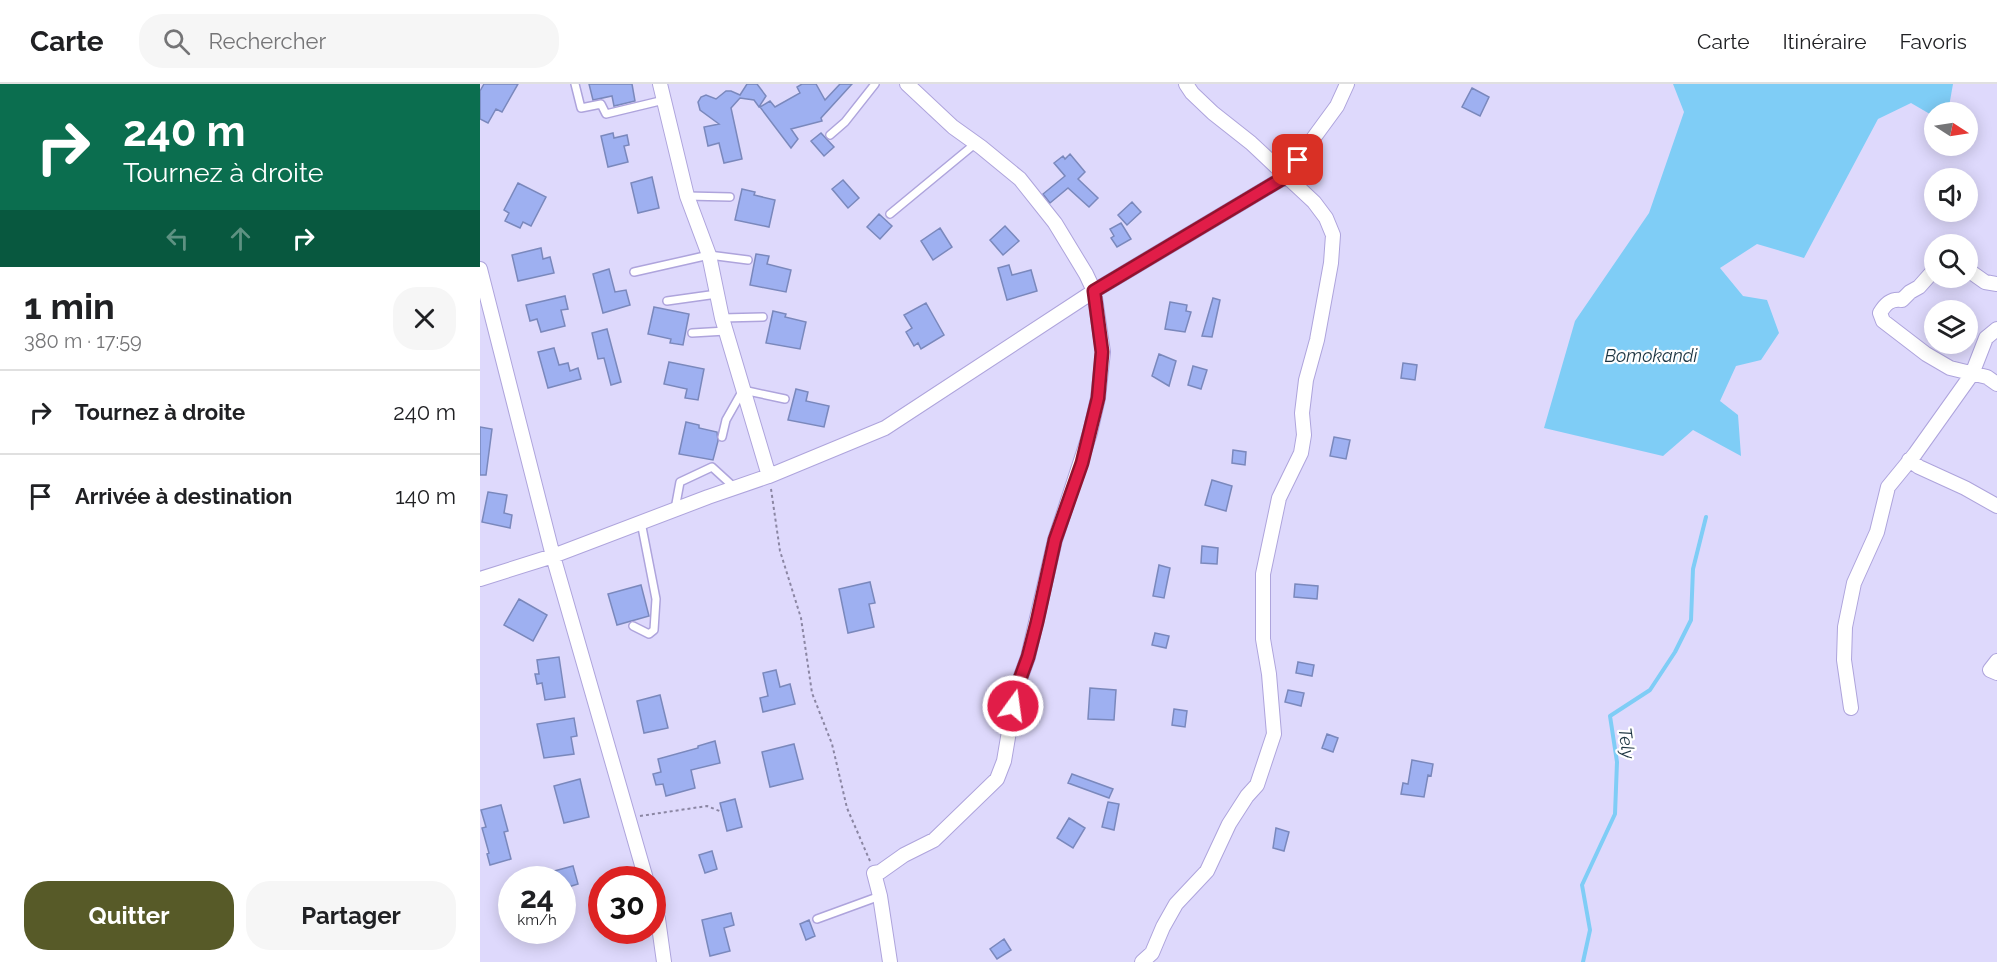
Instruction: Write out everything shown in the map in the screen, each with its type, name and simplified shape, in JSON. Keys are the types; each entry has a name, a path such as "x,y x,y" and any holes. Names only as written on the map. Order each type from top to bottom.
{"street":[{"path":"660,84 687,196 709,255 724,324 769,476"},
{"path":"890,962 880,896 874,873 880,872 904,855 934,840 997,779 1004,761 1016,690 1028,657 1055,540 1082,463 1098,398 1102,352 1094,291 1077,258 1039,201 1020,179 953,127 907,84"},
{"path":"1143,962 1152,953 1176,904 1207,871 1229,824 1257,785 1274,734 1269,674 1263,639 1263,574 1279,498 1300,453 1304,435 1302,413 1306,380 1317,340 1331,263 1333,235 1326,218 1314,202 1251,143 1213,113 1186,84"},
{"path":"480,579 553,556 769,476 885,428 1094,291 1285,177 1337,106 1347,84"},
{"path":"480,269 553,556 642,866"},
{"path":"1978,277 1985,282 1997,284"},
{"path":"1924,281 1902,300 1895,299 1885,304 1880,313 1883,321 1909,342 1950,368 1987,377 1997,384"},
{"path":"1851,708 1844,660 1845,627 1854,583 1876,532 1888,487 1972,374 1986,338 1997,330"},
{"path":"1909,460 1997,506"},
{"path":"1997,661 1990,670 1997,674"},
{"path":"662,944 664,962"}],"lane":[{"path":"575,84 581,108 601,104 606,114 664,100"},
{"path":"830,135 844,122 875,84"},
{"path":"890,214 976,143"},
{"path":"687,196 730,197"},
{"path":"634,272 709,255 748,260"},
{"path":"667,301 717,294"},
{"path":"692,333 763,317"},
{"path":"722,437 726,420 743,390 785,399"},
{"path":"675,510 680,482 712,467 735,488"},
{"path":"633,626 649,634 654,630 655,620 656,599 641,522"},
{"path":"817,919 880,896"}],"path":[{"path":"769,476 780,551 801,618 812,693 832,744 847,808 874,873"},
{"path":"629,818 707,806 722,812"}],"water":[{"name":"Bomokandi","path":"1673,84 1953,84 1950,102 1924,102 1924,111 1911,103 1878,119 1804,258 1757,244 1720,268 1743,296 1767,300 1779,333 1761,360 1736,366 1720,401 1738,415 1741,456 1693,430 1663,456 1544,428 1575,321 1649,213 1684,112"}],"building":[{"path":"484,84 518,84 502,112 496,109 488,123 480,119 480,91"},
{"path":"589,84 632,84 635,101 614,106 612,96 593,100"},
{"path":"747,84 757,84 766,96 759,107 754,100 740,98 731,108 742,159 724,163 719,143 708,146 704,127 719,124 700,110 698,102 706,95 716,99 726,91 740,95"},
{"path":"802,84 816,84 825,100 840,84 852,84 821,118 822,121 791,129 798,139 791,148 760,107 770,101 775,107 800,93 797,87"},
{"path":"1472,88 1489,97 1480,116 1462,107"},
{"path":"613,133 614,138 627,135 629,145 624,146 628,162 608,167 601,136"},
{"path":"821,133 834,147 824,156 811,141"},
{"path":"1070,154 1085,172 1078,179 1098,198 1089,207 1068,188 1050,203 1043,194 1065,176 1054,163 1063,156 1065,159"},
{"path":"652,177 659,208 638,213 631,183"},
{"path":"843,180 859,198 848,208 832,189"},
{"path":"518,183 546,197 531,226 523,222 520,228 505,221 509,213 504,210"},
{"path":"742,189 755,192 754,195 775,200 769,227 735,220"},
{"path":"1132,202 1141,212 1127,225 1118,215"},
{"path":"879,214 892,226 880,239 867,227"},
{"path":"1121,223 1131,239 1117,247 1111,238 1114,236 1110,229"},
{"path":"1005,226 1019,241 1003,255 990,240"},
{"path":"940,228 952,247 933,260 921,241"},
{"path":"541,248 543,259 550,257 554,273 518,281 512,255"},
{"path":"756,254 769,256 767,264 791,270 786,292 750,285"},
{"path":"1009,265 1012,275 1031,270 1037,291 1007,300 998,268"},
{"path":"609,269 615,292 626,290 630,305 603,313 593,274"},
{"path":"565,296 568,309 561,310 565,326 541,332 537,319 530,321 526,305"},
{"path":"1213,298 1220,300 1212,337 1202,336"},
{"path":"1170,302 1187,305 1186,311 1191,312 1185,332 1165,329"},
{"path":"926,303 944,335 921,349 918,343 914,346 906,332 912,328 904,315"},
{"path":"654,307 689,314 683,345 670,343 671,339 648,334"},
{"path":"773,311 786,314 785,317 806,322 800,349 766,343"},
{"path":"607,329 621,382 611,385 604,358 598,359 592,333"},
{"path":"554,348 559,365 568,363 570,371 578,368 581,379 548,388 538,352"},
{"path":"1159,354 1176,361 1169,386 1152,376"},
{"path":"669,362 704,369 698,400 685,398 687,389 664,384"},
{"path":"1403,363 1417,365 1415,380 1401,378"},
{"path":"1193,366 1207,370 1201,389 1188,385"},
{"path":"796,389 808,392 806,401 829,406 824,427 788,420"},
{"path":"686,422 717,432 718,441 713,460 679,454"},
{"path":"480,427 492,429 486,475 480,475"},
{"path":"1334,437 1350,440 1346,459 1330,456"},
{"path":"1233,450 1246,452 1245,465 1232,463"},
{"path":"1212,480 1232,486 1226,511 1205,505"},
{"path":"488,492 507,495 504,513 512,515 510,528 482,522"},
{"path":"1202,546 1218,548 1217,564 1201,563"},
{"path":"1159,565 1170,568 1164,598 1153,596"},
{"path":"870,582 875,603 869,604 874,627 848,633 839,589"},
{"path":"1295,584 1318,586 1317,599 1294,597"},
{"path":"641,585 649,616 617,625 608,594"},
{"path":"519,599 547,615 533,641 504,625"},
{"path":"1155,633 1169,636 1166,648 1152,645"},
{"path":"559,657 565,697 545,700 542,683 537,684 535,674 539,674 537,660"},
{"path":"1298,662 1314,665 1312,676 1296,673"},
{"path":"776,670 780,687 790,684 795,704 763,712 760,698 768,696 763,673"},
{"path":"1090,688 1116,690 1114,720 1088,719"},
{"path":"1288,690 1304,693 1301,706 1285,702"},
{"path":"660,695 668,728 644,733 637,701"},
{"path":"1174,709 1187,711 1185,727 1172,725"},
{"path":"574,718 577,736 571,737 574,754 544,758 537,724"},
{"path":"1327,734 1338,738 1333,752 1322,748"},
{"path":"715,741 720,763 691,770 695,788 666,796 663,784 656,785 653,774 661,772 658,759"},
{"path":"794,744 803,779 770,787 762,752"},
{"path":"1412,760 1433,764 1431,776 1428,775 1424,797 1401,794 1403,783 1408,784"},
{"path":"1072,774 1113,789 1109,798 1068,783"},
{"path":"580,779 589,817 564,823 554,786"},
{"path":"735,799 742,827 727,831 720,803"},
{"path":"1108,802 1119,804 1114,830 1102,827"},
{"path":"501,805 508,831 504,832 511,859 490,865 482,828 486,827 481,810"},
{"path":"1069,818 1085,828 1073,848 1057,838"},
{"path":"1276,828 1289,832 1284,851 1273,848"},
{"path":"712,851 717,869 705,873 699,855"},
{"path":"731,913 734,925 724,928 730,951 710,956 702,920"},
{"path":"809,920 815,936 806,940 800,924"},
{"path":"1004,939 1011,950 997,959 990,949"}],"waterway":[{"name":"Tely","path":"1583,962 1590,930 1582,885 1615,814 1617,762 1610,716 1650,690 1675,652 1691,620 1693,569 1706,517"}],"route":[{"path":"1013,706 1037,622 1055,540 1082,463 1098,398 1102,352 1094,291 1285,177 1298,160"}]}
